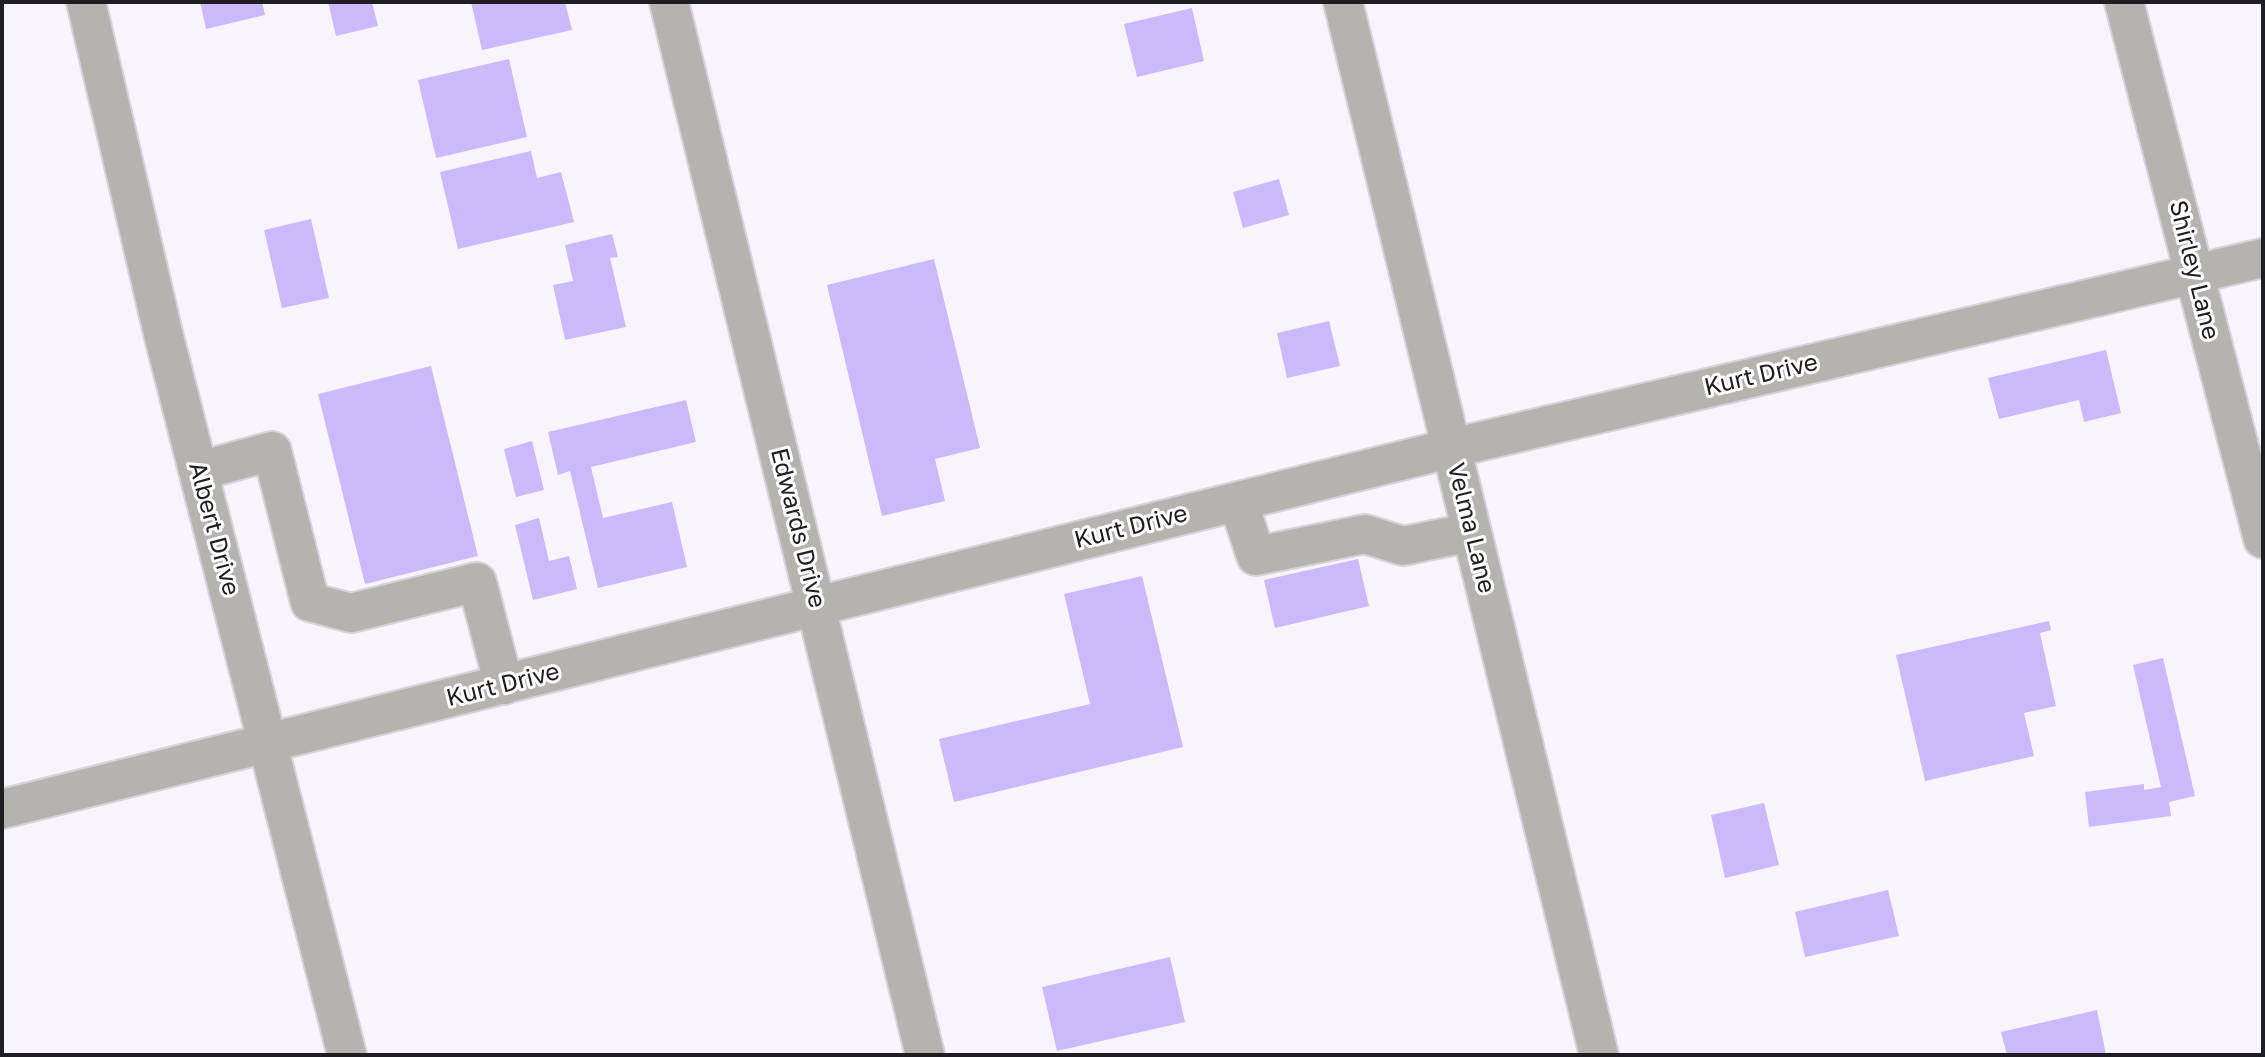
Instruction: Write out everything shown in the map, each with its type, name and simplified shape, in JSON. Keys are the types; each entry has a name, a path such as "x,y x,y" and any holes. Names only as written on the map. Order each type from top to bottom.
{"street":[{"name":"Albert Drive","path":"86,2 163,333 347,1055"},
{"name":"Edwards Drive","path":"669,2 925,1055"},
{"name":"Velma Lane","path":"1343,2 1599,1055"},
{"name":"Shirley Lane","path":"2124,2 2263,539"},
{"name":"Kurt Drive","path":"2,809 1452,448 2263,258"},
{"path":"199,471 272,451 310,602 351,613 477,582 504,685"},
{"path":"1238,501 1256,556 1365,534 1403,546 1472,532"}],"building":[{"path":"200,2 262,2 265,15 206,29"},
{"path":"328,2 372,2 378,26 336,36"},
{"path":"471,2 565,2 572,30 482,50"},
{"path":"1192,8 1204,61 1137,77 1124,24"},
{"path":"509,59 527,137 436,158 418,80"},
{"path":"531,151 537,178 561,172 574,222 458,249 440,172"},
{"path":"1279,179 1289,215 1243,228 1233,192"},
{"path":"311,219 329,298 282,308 264,230"},
{"path":"612,234 618,257 610,258 626,327 565,340 553,285 573,281 565,245"},
{"path":"934,259 980,448 935,459 945,501 882,516 827,285"},
{"path":"1329,321 1340,366 1287,378 1277,333"},
{"path":"2106,350 2121,413 2084,422 2079,400 1999,419 1988,378"},
{"path":"431,366 478,556 365,584 318,394"},
{"path":"686,400 696,442 591,467 603,518 672,502 687,567 598,588 570,471 558,475 548,432"},
{"path":"532,441 544,490 516,497 504,449"},
{"path":"539,518 549,561 569,556 577,589 533,600 515,525"},
{"path":"1358,559 1369,606 1275,628 1264,580"},
{"path":"1142,576 1183,747 954,802 939,739 1090,704 1064,594"},
{"path":"2049,621 2051,630 2040,633 2056,706 2024,713 2034,756 1925,781 1896,655"},
{"path":"2163,658 2195,796 2169,802 2171,816 2089,827 2085,792 2144,784 2144,790 2161,787 2133,665"},
{"path":"1764,803 1779,865 1725,878 1711,815"},
{"path":"1888,890 1899,936 1805,957 1795,912"},
{"path":"1170,957 1185,1022 1057,1051 1042,987"},
{"path":"2097,1010 2106,1055 2007,1055 2001,1032"}]}
